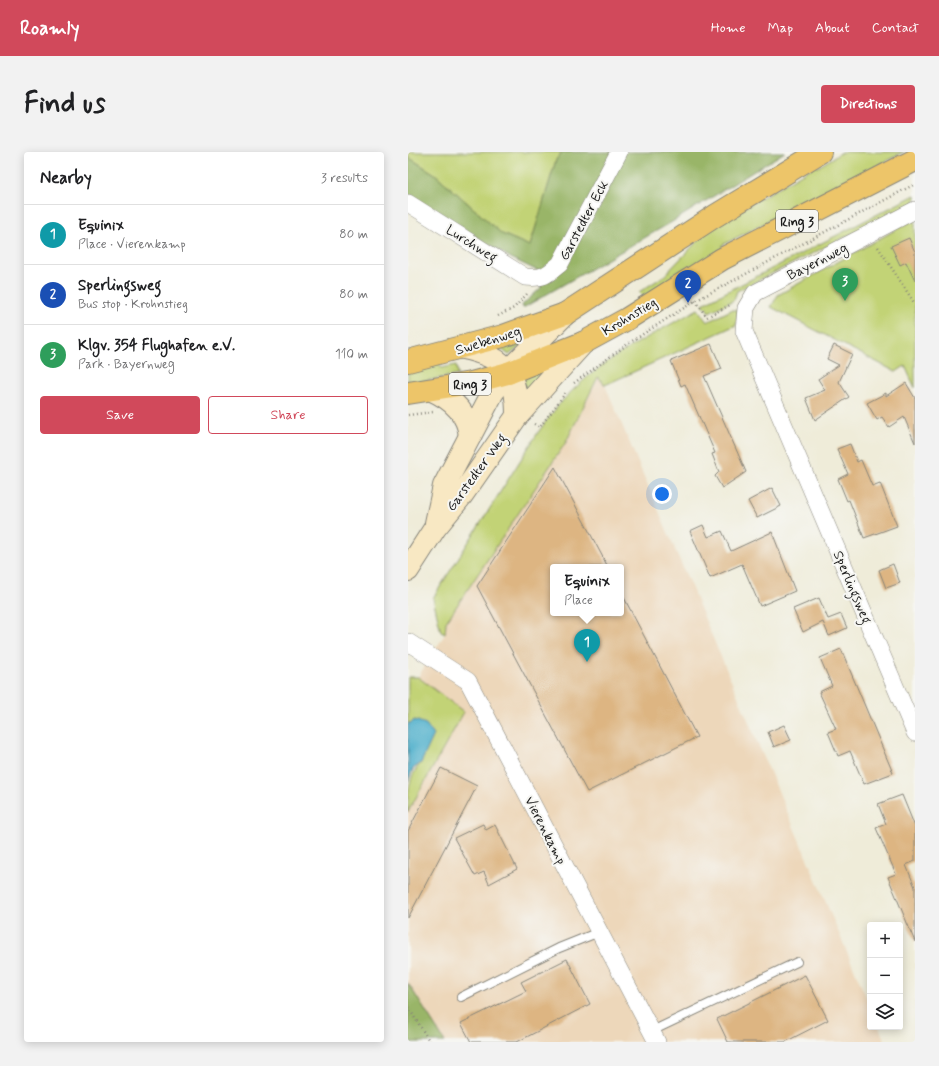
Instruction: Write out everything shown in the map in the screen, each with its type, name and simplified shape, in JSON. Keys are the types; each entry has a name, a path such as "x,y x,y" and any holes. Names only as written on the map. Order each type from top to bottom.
{"main road":[{"name":"Ring 3","path":"565,314 715,216 820,152"},
{"name":"Krohnstieg","path":"508,373 583,343 626,319 722,259 915,160"},
{"name":"Swebenweg","path":"408,361 463,348 532,327 565,314"},
{"name":"Garstedter Weg","path":"435,528 444,486 494,392 508,373 565,314"},
{"name":"Garstedter Weg","path":"408,570 435,528 462,495 517,416 583,343"},
{"path":"463,348 483,353 495,359 508,373 516,392 517,416"},
{"name":"Ring 3","path":"408,393 471,384 508,373"},
{"path":"432,390 450,400 459,408 467,421 470,436"}],"street":[{"name":"Garstedter Eck","path":"537,279 548,274 560,264 619,152"},
{"name":"Lurchweg","path":"408,203 526,277 537,279"},
{"name":"Bayernweg","path":"746,308 755,294 769,285 915,210"},
{"name":"Sperlingsweg","path":"746,308 744,331 915,733"},
{"name":"Vierenkamp","path":"408,642 468,681 654,1037"}],"lane":[{"path":"461,997 559,948 599,932"},
{"path":"654,1037 797,962"}],"path":[{"path":"573,384 632,341 695,301 915,184"},
{"path":"869,234 915,304"},
{"path":"496,317 514,308 533,286 537,279"},
{"path":"695,301 707,317 736,302 746,308"},
{"path":"540,427 568,390"},
{"path":"408,415 436,412"},
{"path":"408,1007 430,1042"}],"shaded area":[{"path":"599,377 605,385 867,999 867,1030 880,1030 885,1042 445,1042 408,983 408,812 464,712 418,677 445,634 446,622 566,442"}],"green space":[{"path":"408,152 562,152 556,160 530,246 502,234 435,174 408,157"},
{"path":"562,152 785,152 672,222 523,308 522,305 541,288 538,271 511,258 408,195 408,157 435,174 502,234 530,246 556,160"},
{"path":"842,152 904,152 722,245 723,248 644,297 639,292 664,276 710,228 815,166 818,167"},
{"path":"915,195 915,202 737,291 734,300 709,312 703,304"},
{"path":"915,219 915,388 905,366 896,372 771,307 778,295"},
{"path":"698,309 707,322 731,310 738,310 736,325 605,385 598,377 566,442 446,622 445,634 441,632 433,598 537,434 554,410 574,389 602,366 633,345"},
{"path":"532,337 509,355 500,348"},
{"path":"440,363 441,368 456,365 458,375 408,384 408,370"},
{"path":"539,372 540,376 525,394 520,392 523,377"},
{"path":"408,677 418,677 464,712 408,812 411,779 421,763 415,720 408,724"},
{"path":"408,983 445,1042 408,1042"}],"water":[{"path":"415,720 426,724 434,735 421,763 413,769 408,781 408,724"}],"building":[{"path":"909,238 915,252 915,281 906,262 900,265 891,246"},
{"path":"711,344 722,369 704,376 746,472 722,488 715,476 719,472 712,454 715,453 685,384 681,386 671,361"},
{"path":"834,345 852,354 839,382 849,397 815,420 806,398 825,390 818,379 839,365 827,359"},
{"path":"906,383 915,398 915,443 904,417 889,427 882,417 877,420 867,403 886,393 886,396"},
{"path":"850,444 857,462 861,460 872,486 880,483 897,526 864,538 849,500 847,501 838,479 848,474 837,449"},
{"path":"555,467 606,564 550,564 550,616 624,616 624,598 697,737 587,792 477,586"},
{"path":"772,488 781,506 757,518 748,501"},
{"path":"703,525 708,537 722,531 731,551 772,532 795,591 760,606 742,564 710,578 690,531"},
{"path":"893,564 900,583 886,588 879,570"},
{"path":"819,598 828,619 841,614 847,628 829,636 823,622 803,632 793,609"},
{"path":"841,649 893,773 864,784 850,751 838,756 828,732 836,729 819,692 832,686 820,658"},
{"path":"784,725 791,740 774,747 768,732"},
{"path":"441,768 477,786 408,918 408,831"},
{"path":"902,795 915,827 915,861 906,865 915,887 915,942 888,877 896,874 876,828 886,824 878,804"},
{"path":"483,824 486,830 495,825 517,869 489,884 484,872 475,876 454,838"},
{"path":"567,959 590,1004 517,1042 471,1042 461,1023 526,991 521,982"},
{"path":"805,975 828,1020 785,1042 728,1042 717,1019"}],"place":[{"name":"Klgv. 354 Flughafen e.V.","path":"845,301"},
{"name":"Sperlingsweg","path":"688,303"},
{"name":"Equinix","path":"587,662"}]}
